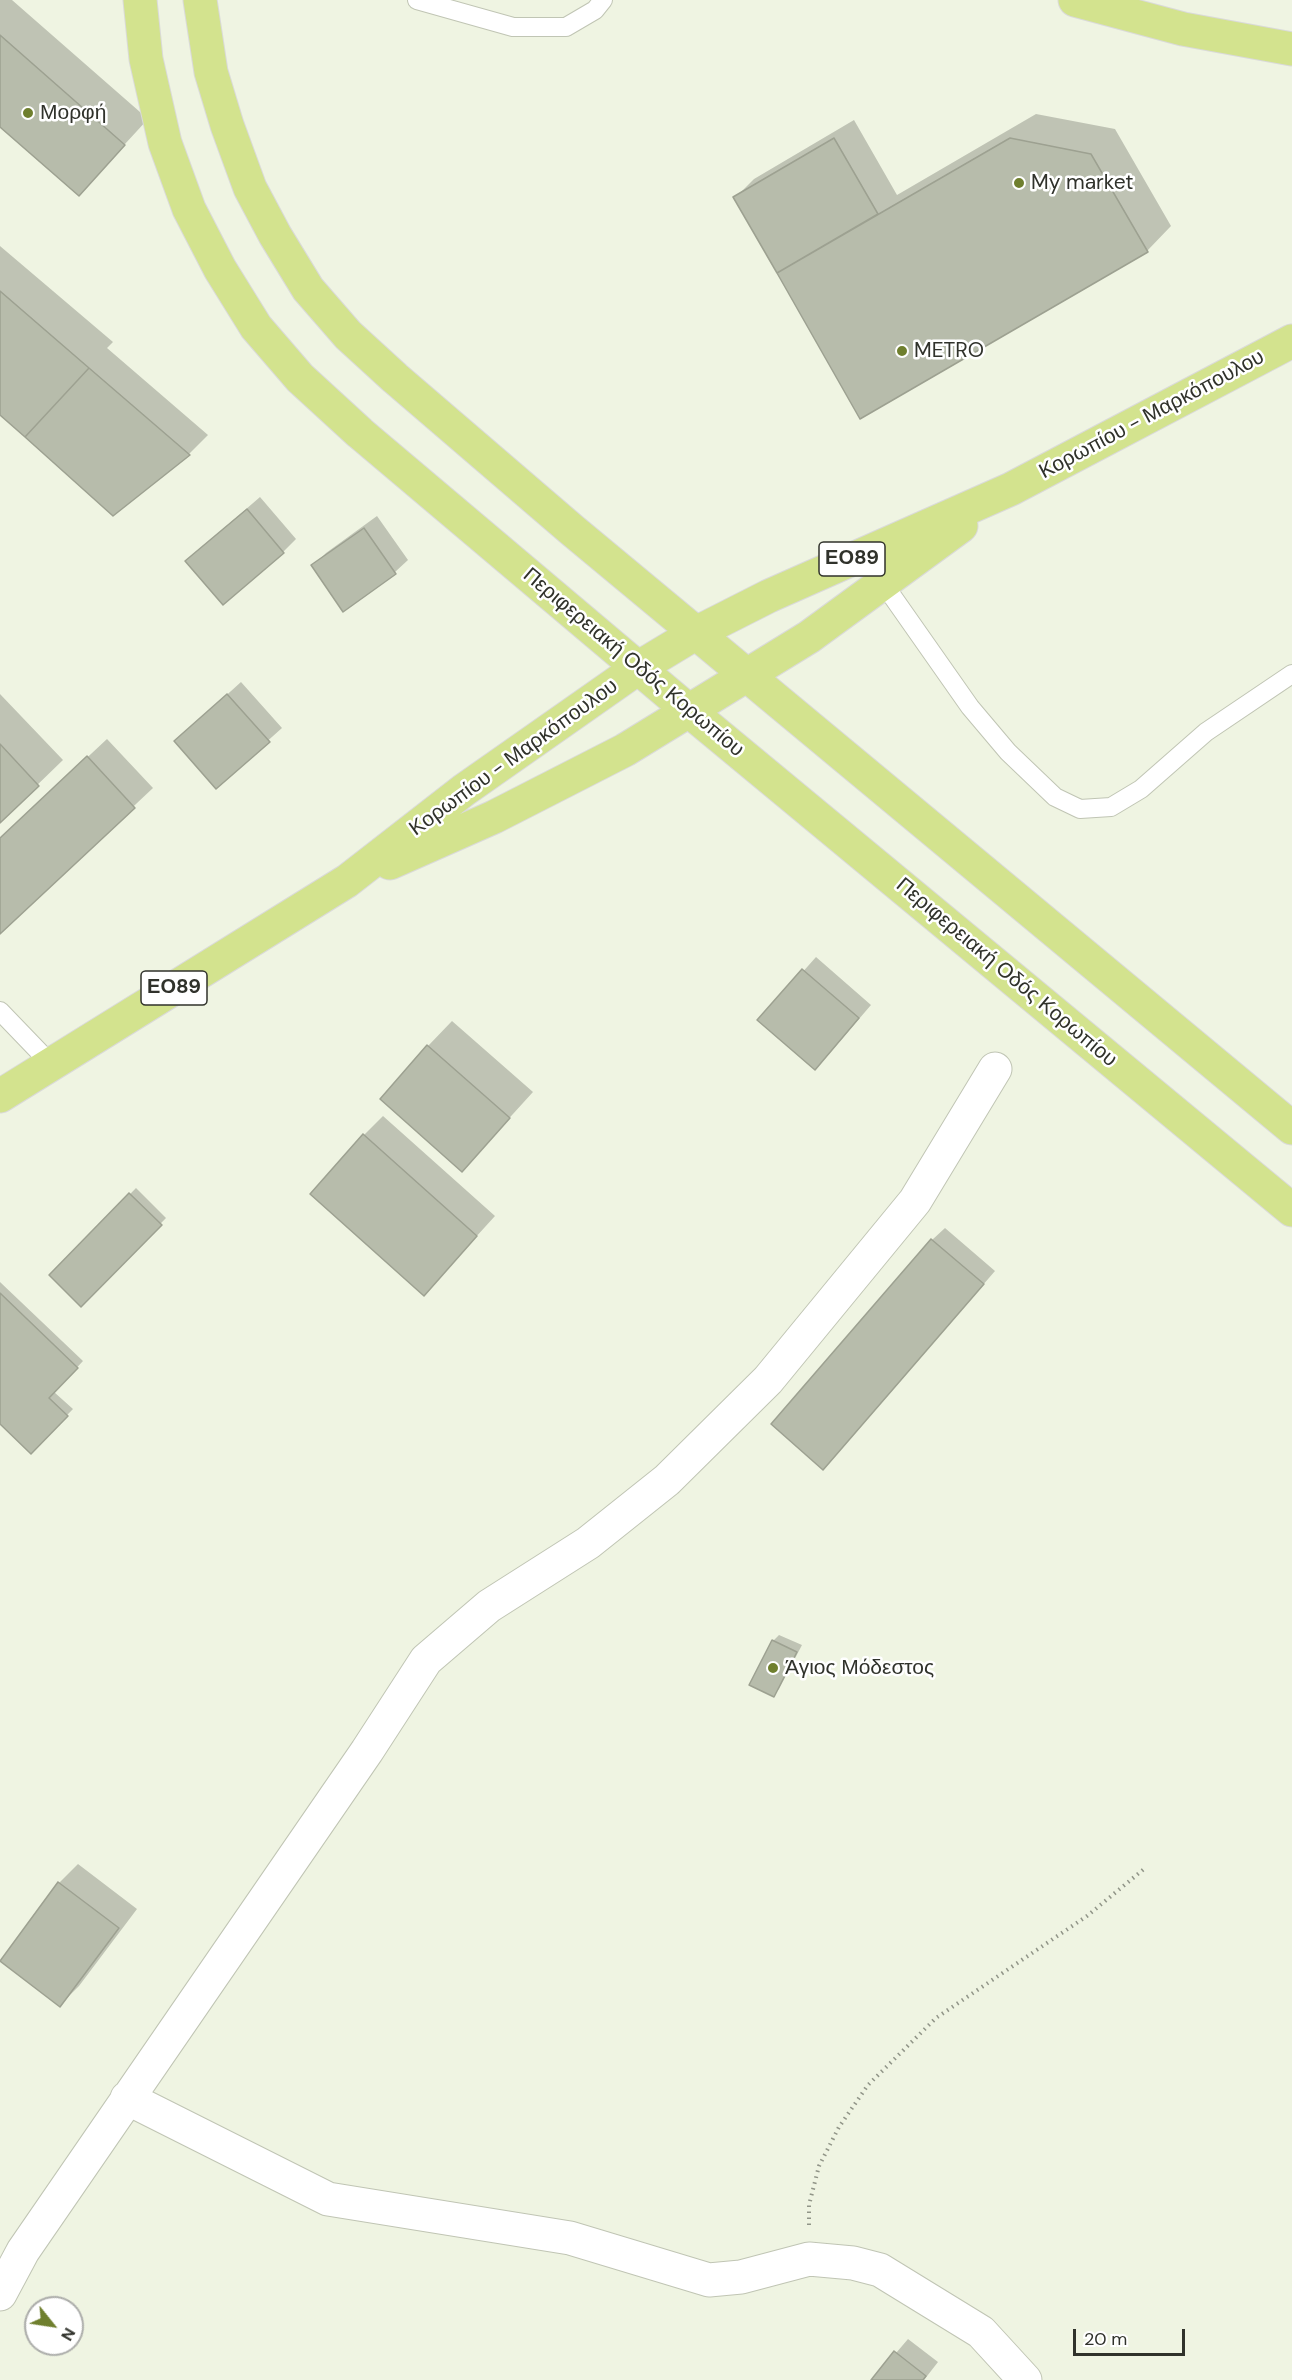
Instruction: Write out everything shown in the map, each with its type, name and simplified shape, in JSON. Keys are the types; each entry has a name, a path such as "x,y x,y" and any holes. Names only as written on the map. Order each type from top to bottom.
{"main road":[{"name":"Περιφερειακή Οδός Κορωπίου","path":"140,0 146,59 165,143 189,209 220,268 256,327 300,378 360,433 688,710 1292,1210"},
{"path":"200,0 211,72 250,188 308,289 348,335 395,378 696,633 1292,1128"},
{"path":"1075,0 1183,29 1292,49"},
{"name":"Κορωπίου - Μαρκόπουλου","path":"0,1096 347,881 464,790 638,668 696,633 769,596 1011,489 1292,341"},
{"name":"Κορωπίου - Μαρκόπουλου","path":"347,881 494,817 625,750 809,638 1011,489"}],"street":[{"path":"0,2294 11,2246 127,2098 367,1751 426,1660 489,1606 588,1543 667,1480 768,1380 915,1201 995,1069"},
{"path":"127,2098 328,2199 570,2238 709,2280 741,2277 809,2259 853,2263 880,2270 981,2332 1025,2380"}],"lane":[{"path":"417,0 513,27 566,27 595,10 603,0"},
{"path":"883,583 970,707 1008,752 1055,797 1080,809 1111,807 1141,789 1206,732 1292,674"},
{"path":"0,1011 51,1064"}],"path":[{"path":"809,2259 808,2205 819,2166 839,2127 868,2085 936,2018 1087,1916 1144,1869"}],"building":[{"path":"0,35 125,145 79,196 0,127"},
{"path":"834,138 878,214 777,273 733,197"},
{"path":"1010,138 1091,154 1148,252 860,419 777,273"},
{"path":"0,291 89,368 25,437 0,415"},
{"path":"89,368 190,455 113,516 25,437"},
{"path":"247,509 284,553 223,605 185,561"},
{"path":"364,528 396,574 343,612 311,565"},
{"path":"227,694 270,742 216,789 174,741"},
{"path":"0,744 39,786 0,823"},
{"path":"87,756 135,808 0,934 0,838"},
{"path":"802,969 859,1018 815,1070 757,1020"},
{"path":"427,1045 510,1118 462,1172 380,1099"},
{"path":"363,1134 477,1236 424,1296 310,1194"},
{"path":"129,1193 162,1225 81,1307 49,1275"},
{"path":"931,1239 984,1284 823,1470 771,1424"},
{"path":"0,1293 78,1368 49,1398 68,1416 31,1454 0,1424"},
{"name":"Άγιος Μόδεστος","path":"772,1640 797,1652 774,1697 749,1685"},
{"path":"58,1882 119,1928 60,2007 0,1961"},
{"path":"894,2351 926,2376 923,2380 871,2380"}],"place":[{"name":"Μορφή","path":"28,113"},
{"name":"My market","path":"1019,183"},
{"name":"METRO","path":"902,351"},
{"name":"Άγιος Μόδεστος","path":"773,1668"}]}
